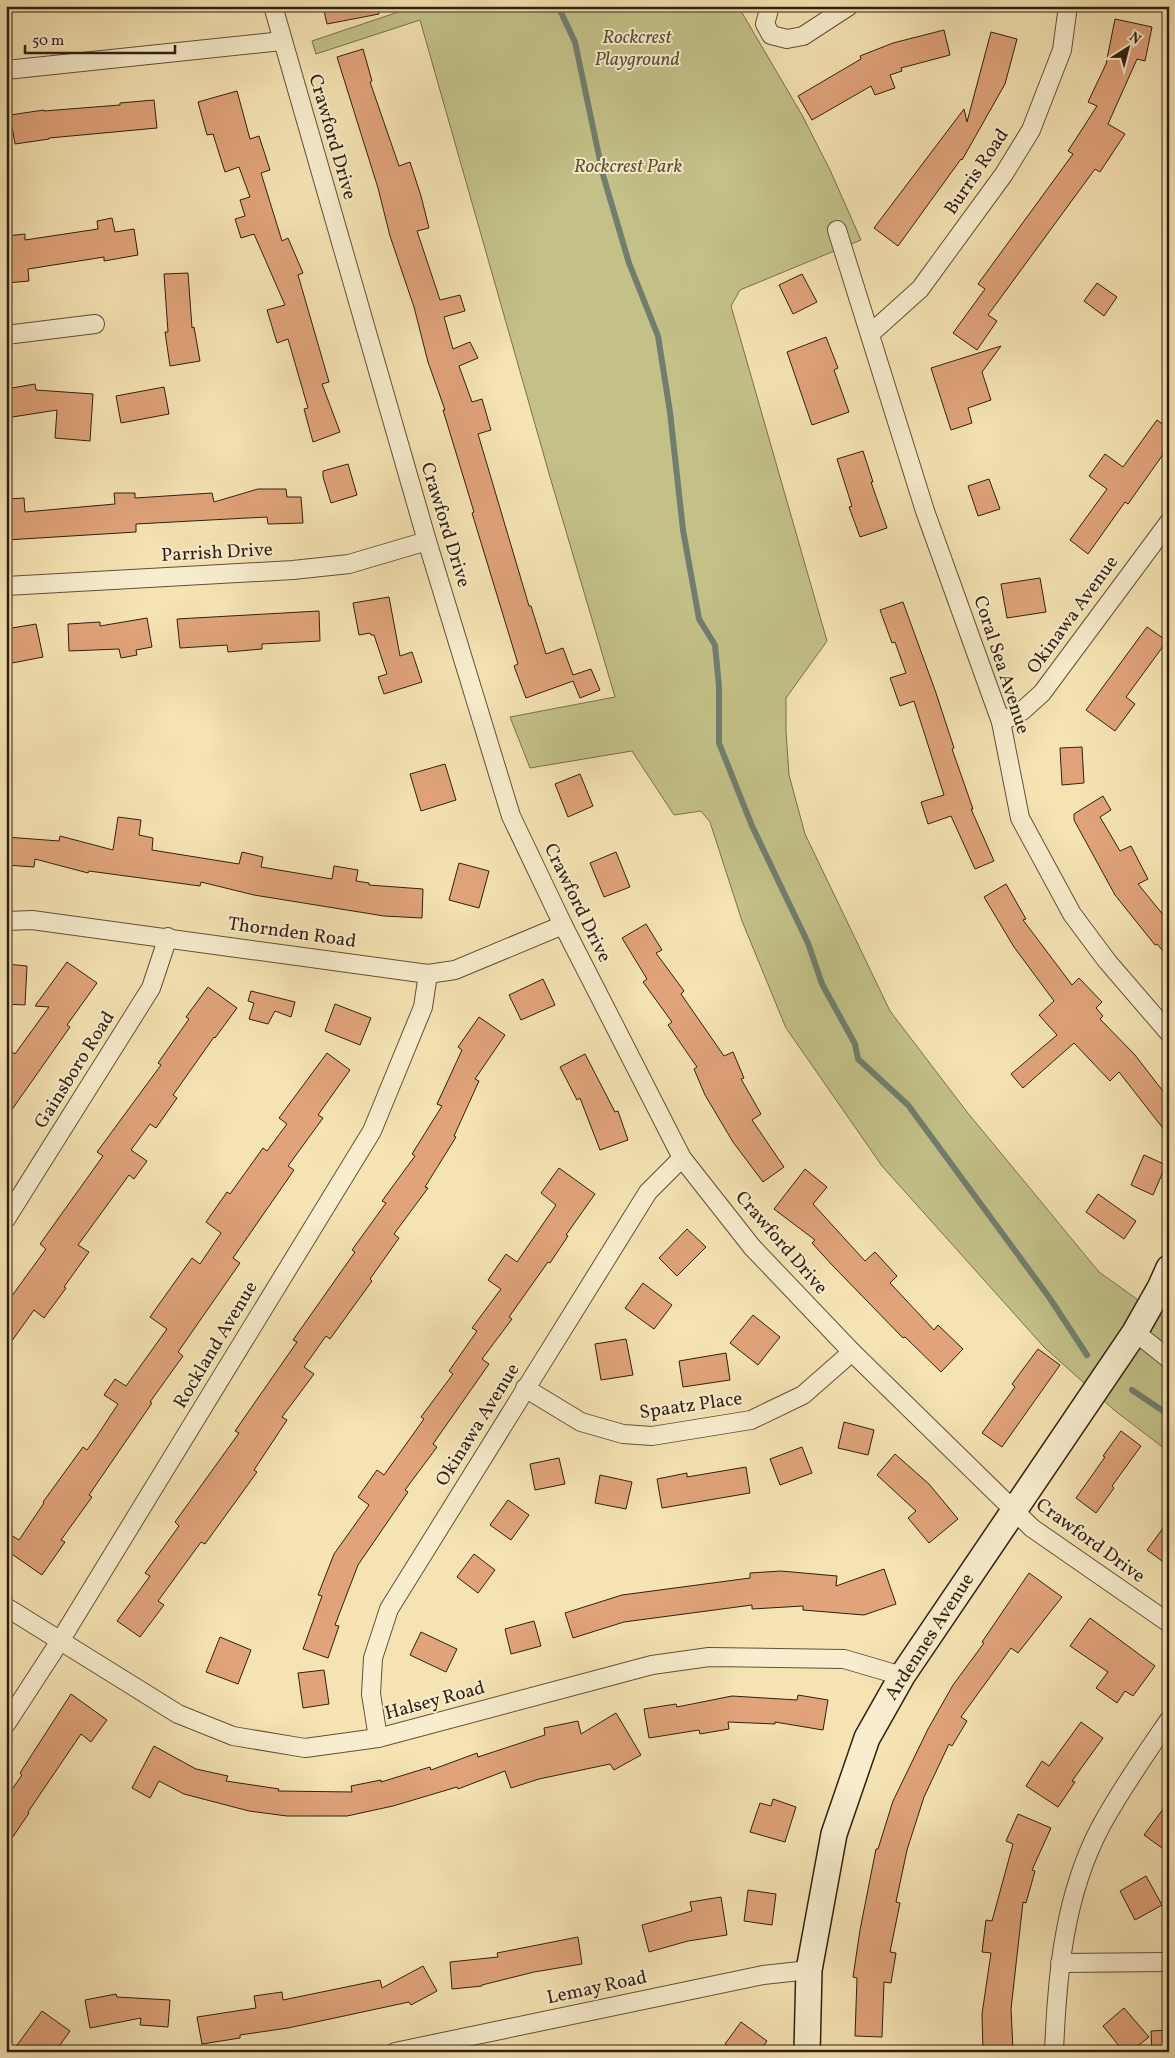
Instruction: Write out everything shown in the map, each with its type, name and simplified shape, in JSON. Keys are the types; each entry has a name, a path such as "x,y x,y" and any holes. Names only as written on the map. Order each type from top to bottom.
{"street":[{"name":"Crawford Drive","path":"272,6 427,540 511,816 563,925 682,1158 752,1247 852,1352 1013,1510 1032,1528 1169,1623"},
{"path":"770,6 767,11 765,24 772,35 787,39 803,36 849,6"},
{"name":"Burris Road","path":"870,334 920,289 1004,174 1031,130 1062,50 1068,6"},
{"path":"6,70 282,41"},
{"name":"Coral Sea Avenue","path":"836,230 925,511 1001,722 1020,818 1072,914 1107,961 1169,1033"},
{"path":"6,335 95,324"},
{"name":"Okinawa Avenue","path":"1001,722 1022,711 1042,693 1169,522"},
{"name":"Parrish Drive","path":"6,586 303,569 349,564 427,540"},
{"name":"Thornden Road","path":"6,921 32,920 168,937 428,974 455,970 563,925"},
{"name":"Gainsboro Road","path":"6,1220 151,988 168,937"},
{"name":"Rockland Avenue","path":"6,1724 60,1641 372,1131 423,1006 428,974"},
{"name":"Okinawa Avenue","path":"378,1738 371,1694 373,1658 389,1609 648,1192 682,1158"},
{"name":"Ardennes Avenue","path":"807,2052 809,1970 834,1834 867,1738 902,1676 1135,1332 1169,1268"},
{"path":"1135,1332 1169,1359"},
{"name":"Spaatz Place","path":"525,1388 581,1422 624,1434 652,1436 751,1420 803,1396 852,1352"},
{"name":"Halsey Road","path":"6,1607 178,1714 233,1736 305,1748 378,1738 652,1665 708,1657 844,1659 902,1676"},
{"path":"1054,2052 1060,1963 1068,1918 1083,1868 1100,1827 1131,1775 1169,1720"},
{"path":"1060,1963 1169,1962"},
{"name":"Lemay Road","path":"395,2052 764,1975 809,1970"}],"green space":[{"name":"Rockcrest Park","path":"416,6 738,6 802,115 830,170 861,240 740,290 731,306 827,641 786,698 789,775 805,834 890,1011 967,1112 1099,1272 1169,1322 1169,1452 1114,1410 1044,1347 882,1166 786,1028 742,921 710,822 701,811 674,815 632,751 530,768 510,717 615,697 550,477 420,20 316,54 312,41"}],"building":[{"path":"323,6 379,6 379,14 327,24"},
{"path":"1115,19 1152,27 1145,61 1137,59 1108,124 1125,134 1100,172 1095,169 988,315 997,321 977,350 953,333 985,289 978,284 1073,154 1068,151 1097,106 1088,102 1106,64"},
{"path":"944,30 950,55 901,68 902,71 890,75 895,88 875,95 871,86 812,120 798,96 861,59 860,56 893,43"},
{"path":"991,32 1017,39 1005,84 962,160 898,246 874,228 964,109 967,122"},
{"path":"363,49 372,81 370,82 399,166 410,162 421,196 429,228 417,231 440,300 460,295 465,311 444,317 453,349 470,342 478,358 459,366 472,402 482,399 491,430 478,434 529,606 531,606 546,654 563,648 573,675 591,669 600,690 580,698 573,681 526,698 514,666 518,664 472,513 474,512 443,410 445,410 428,362 414,307 390,236 378,188 337,57"},
{"path":"237,91 250,139 259,136 270,170 261,173 282,241 288,238 303,273 298,275 329,382 322,384 340,432 313,442 304,409 308,408 288,339 277,343 267,310 285,305 254,234 241,238 235,219 245,216 240,200 250,197 239,167 225,172 213,134 207,135 198,102"},
{"path":"154,100 157,128 49,138 15,144 10,115"},
{"path":"112,218 115,232 134,229 138,255 104,261 104,257 28,269 29,281 6,283 6,236 25,234 25,240 98,229 97,221"},
{"path":"188,273 192,328 194,327 200,361 170,366 165,332 168,332 164,274"},
{"path":"802,274 817,302 793,314 779,285"},
{"path":"1097,283 1117,297 1104,316 1084,301"},
{"path":"826,337 838,368 834,370 849,412 812,425 787,352"},
{"path":"1001,346 982,372 991,400 968,408 972,423 951,430 931,368"},
{"path":"35,384 36,390 93,394 90,441 55,438 57,410 6,418 6,389"},
{"path":"164,387 169,414 121,423 116,396"},
{"path":"1157,420 1169,429 1169,446 1128,504 1125,502 1088,554 1070,540 1107,489 1089,476 1105,454 1123,467"},
{"path":"863,451 873,482 871,482 887,528 860,537 849,507 852,506 837,459"},
{"path":"348,464 357,495 331,503 323,471"},
{"path":"989,479 1000,509 978,516 968,486"},
{"path":"258,489 286,489 287,497 301,497 303,523 268,524 267,517 136,524 136,532 6,540 6,499 24,498 25,512 115,504 114,493 135,493 135,498 212,493 214,502"},
{"path":"1040,578 1046,612 1007,618 1001,584"},
{"path":"389,597 400,656 412,652 422,682 384,694 378,677 387,674 374,635 370,633 359,635 353,603"},
{"path":"903,602 936,693 954,748 952,749 973,809 971,809 994,861 975,869 951,816 928,824 921,802 944,795 914,701 900,706 890,678 906,673 895,642 892,643 880,610"},
{"path":"319,611 320,641 262,644 262,649 228,652 227,645 180,648 177,619"},
{"path":"147,618 152,647 136,650 137,655 121,658 119,649 69,651 68,624 100,622 100,626"},
{"path":"36,624 43,657 12,663 6,629"},
{"path":"1147,627 1167,641 1126,697 1135,704 1115,731 1086,710"},
{"path":"1082,747 1084,783 1062,785 1060,748"},
{"path":"445,764 456,800 421,811 410,774"},
{"path":"580,774 593,806 568,817 555,784"},
{"path":"1103,796 1111,810 1100,817 1120,851 1131,846 1148,879 1138,884 1169,922 1169,958 1157,944 1155,945 1115,895 1074,820 1074,814"},
{"path":"118,817 141,820 139,835 153,838 152,850 239,864 242,852 263,857 261,867 332,879 334,866 358,870 356,881 369,883 369,885 423,889 422,918 384,916 254,895 201,882 200,886 89,871 88,873 35,859 34,867 6,865 6,837 59,841 60,836 113,850"},
{"path":"616,852 630,887 604,897 590,863"},
{"path":"459,863 489,871 479,908 449,900"},
{"path":"1006,884 1026,919 1023,920 1072,985 1079,978 1102,1002 1096,1008 1103,1016 1100,1019 1135,1055 1169,1099 1169,1136 1119,1072 1110,1081 1074,1043 1023,1088 1011,1074 1057,1035 1039,1015 1054,1001 1014,947 984,897"},
{"path":"646,924 662,950 656,953 684,991 681,994 724,1056 733,1052 744,1078 741,1079 761,1114 752,1120 784,1167 763,1182 733,1142 705,1095 694,1069 697,1067 668,1025 672,1022 643,982 647,979 622,938"},
{"path":"67,962 97,983 67,1025 70,1027 6,1118 6,1047 15,1054 49,1007 35,1006"},
{"path":"6,964 27,966 25,1005 6,1004"},
{"path":"543,979 555,1005 521,1020 509,995"},
{"path":"208,987 237,1008 173,1095 177,1098 156,1128 150,1124 131,1150 147,1161 134,1179 129,1175 78,1245 89,1252 64,1287 66,1288 44,1318 34,1310 6,1349 6,1304 46,1249 40,1244 103,1156 97,1152 161,1065 158,1063 189,1019 186,1017"},
{"path":"251,991 295,1002 291,1017 275,1011 268,1024 249,1019 254,1003 248,1001"},
{"path":"335,1004 371,1018 360,1045 325,1031"},
{"path":"479,1017 505,1035 475,1079 479,1081 454,1136 456,1137 425,1187 428,1188 394,1234 399,1238 370,1279 372,1281 330,1339 326,1336 304,1367 314,1374 282,1417 287,1420 254,1470 257,1472 205,1544 201,1542 158,1601 164,1605 140,1637 117,1621 150,1576 145,1573 179,1526 175,1522 239,1433 235,1431 297,1342 293,1340 355,1252 352,1250 386,1203 382,1201 415,1156 412,1154 442,1106 437,1104 462,1050 458,1047"},
{"path":"327,1053 350,1070 318,1115 323,1118 288,1166 294,1170 233,1258 240,1263 178,1352 183,1356 150,1402 152,1403 89,1495 92,1497 61,1540 65,1542 42,1575 6,1550 6,1532 19,1540 43,1502 83,1447 87,1450 97,1436 118,1404 104,1395 115,1379 126,1386 167,1329 150,1317 192,1258 200,1264 221,1233 206,1222 227,1192 230,1194 263,1148 267,1151 287,1124 279,1118"},
{"path":"585,1054 615,1112 618,1111 628,1140 600,1150 580,1098 577,1100 560,1067"},
{"path":"1144,1155 1166,1165 1153,1195 1131,1185"},
{"path":"559,1168 595,1194 566,1235 568,1236 550,1263 548,1262 509,1317 512,1319 482,1359 489,1364 433,1444 437,1447 405,1490 408,1492 358,1565 335,1625 339,1626 328,1658 303,1649 322,1596 318,1595 334,1554 369,1505 358,1497 377,1470 384,1475 424,1419 421,1417 453,1374 449,1371 477,1331 472,1328 501,1289 488,1280 506,1254 517,1262 556,1205 541,1193"},
{"path":"805,1169 827,1187 813,1204 865,1261 875,1252 897,1276 890,1283 934,1330 938,1325 963,1349 941,1372 905,1337 903,1338 833,1266 812,1243 815,1240 774,1209"},
{"path":"1098,1194 1136,1221 1124,1239 1086,1212"},
{"path":"687,1229 706,1247 677,1276 659,1258"},
{"path":"643,1283 672,1305 654,1329 625,1308"},
{"path":"753,1315 780,1337 758,1365 730,1343"},
{"path":"626,1339 633,1375 601,1380 595,1344"},
{"path":"1038,1349 1060,1365 1002,1447 982,1433 1015,1387 1012,1384"},
{"path":"726,1353 730,1380 683,1387 679,1361"},
{"path":"844,1422 874,1430 868,1455 838,1448"},
{"path":"1121,1431 1141,1446 1112,1486 1114,1488 1096,1513 1076,1498"},
{"path":"802,1447 812,1473 780,1485 770,1459"},
{"path":"895,1454 929,1484 958,1519 929,1543 908,1518 916,1511 877,1475"},
{"path":"559,1458 565,1484 535,1490 530,1464"},
{"path":"746,1467 750,1493 662,1508 657,1479 687,1473 687,1477"},
{"path":"600,1475 632,1482 626,1509 595,1503"},
{"path":"508,1500 529,1515 511,1540 490,1525"},
{"path":"1169,1520 1169,1566 1147,1550"},
{"path":"474,1554 495,1570 478,1593 457,1577"},
{"path":"884,1569 896,1604 864,1615 803,1610 803,1606 752,1609 752,1605 624,1622 573,1638 565,1613 622,1595 750,1578 750,1573 781,1571 837,1576 836,1586"},
{"path":"1029,1573 1062,1597 1018,1653 1011,1648 961,1717 967,1721 952,1746 949,1744 924,1797 907,1850 896,1902 900,1903 890,1952 896,1953 891,1983 884,1982 882,2037 855,2036 857,1978 853,1977 860,1930 876,1849 878,1849 893,1801 928,1729 953,1685 984,1643 982,1642"},
{"path":"1090,1618 1155,1666 1133,1696 1125,1691 1117,1703 1096,1688 1108,1672 1070,1646"},
{"path":"534,1621 541,1646 511,1654 505,1629"},
{"path":"421,1632 457,1649 446,1672 410,1655"},
{"path":"220,1637 251,1650 238,1684 206,1672"},
{"path":"324,1670 329,1704 303,1708 298,1673"},
{"path":"71,1694 107,1720 91,1742 81,1734 6,1847 6,1798"},
{"path":"798,1695 828,1700 823,1730 775,1722 775,1724 728,1722 729,1729 700,1734 699,1730 649,1738 644,1709 676,1704 677,1707 732,1696 797,1700"},
{"path":"616,1713 641,1755 614,1770 610,1764 539,1779 511,1788 505,1771 458,1789 457,1787 393,1806 347,1816 287,1816 249,1811 184,1794 159,1781 150,1798 132,1788 154,1746 196,1769 228,1776 226,1781 279,1789 278,1791 352,1792 351,1786 381,1780 381,1782 430,1767 431,1770 477,1753 478,1757 545,1735 544,1728 578,1721 581,1734"},
{"path":"1081,1722 1103,1738 1072,1781 1075,1782 1058,1807 1026,1786 1042,1761 1049,1766"},
{"path":"773,1799 796,1807 785,1842 750,1832 760,1803 771,1806"},
{"path":"1169,1801 1169,1853 1144,1835"},
{"path":"1018,1814 1051,1828 1032,1870 1035,1871 1026,1903 1023,1902 1011,2009 1013,2050 983,2051 982,2014 991,1953 982,1952 986,1920 992,1921 1013,1844 1006,1841"},
{"path":"1146,1876 1162,1905 1135,1920 1120,1891"},
{"path":"748,1890 776,1894 772,1925 744,1921"},
{"path":"721,1897 727,1935 688,1941 649,1952 642,1925 692,1911 690,1902"},
{"path":"578,1937 582,1964 534,1972 482,1986 452,1989 450,1962 498,1957 497,1953"},
{"path":"423,1966 437,1991 411,2005 409,2002 288,2028 240,2035 240,2038 202,2044 197,2017 256,2008 254,1996 282,1992 283,2000 380,1980 382,1988"},
{"path":"116,1994 117,1997 170,2000 168,2027 140,2025 141,2018 90,2028 85,2000"},
{"path":"1124,2008 1149,2037 1130,2052 1124,2052 1103,2026"},
{"path":"42,2011 70,2031 55,2052 12,2052"},
{"path":"741,2022 767,2041 759,2052 735,2052 725,2044"},
{"path":"1169,2030 1169,2052 1152,2052 1151,2031"}],"waterway":[{"path":"558,6 575,42 603,175 629,263 658,336 670,412 683,530 699,619 715,645 719,687 719,743 752,826 808,943 822,984 855,1044 858,1059 908,1105 1049,1297 1087,1355"},
{"path":"1132,1390 1169,1415"}],"park label":[{"name":"Rockcrest Playground","path":"637,49"}]}
